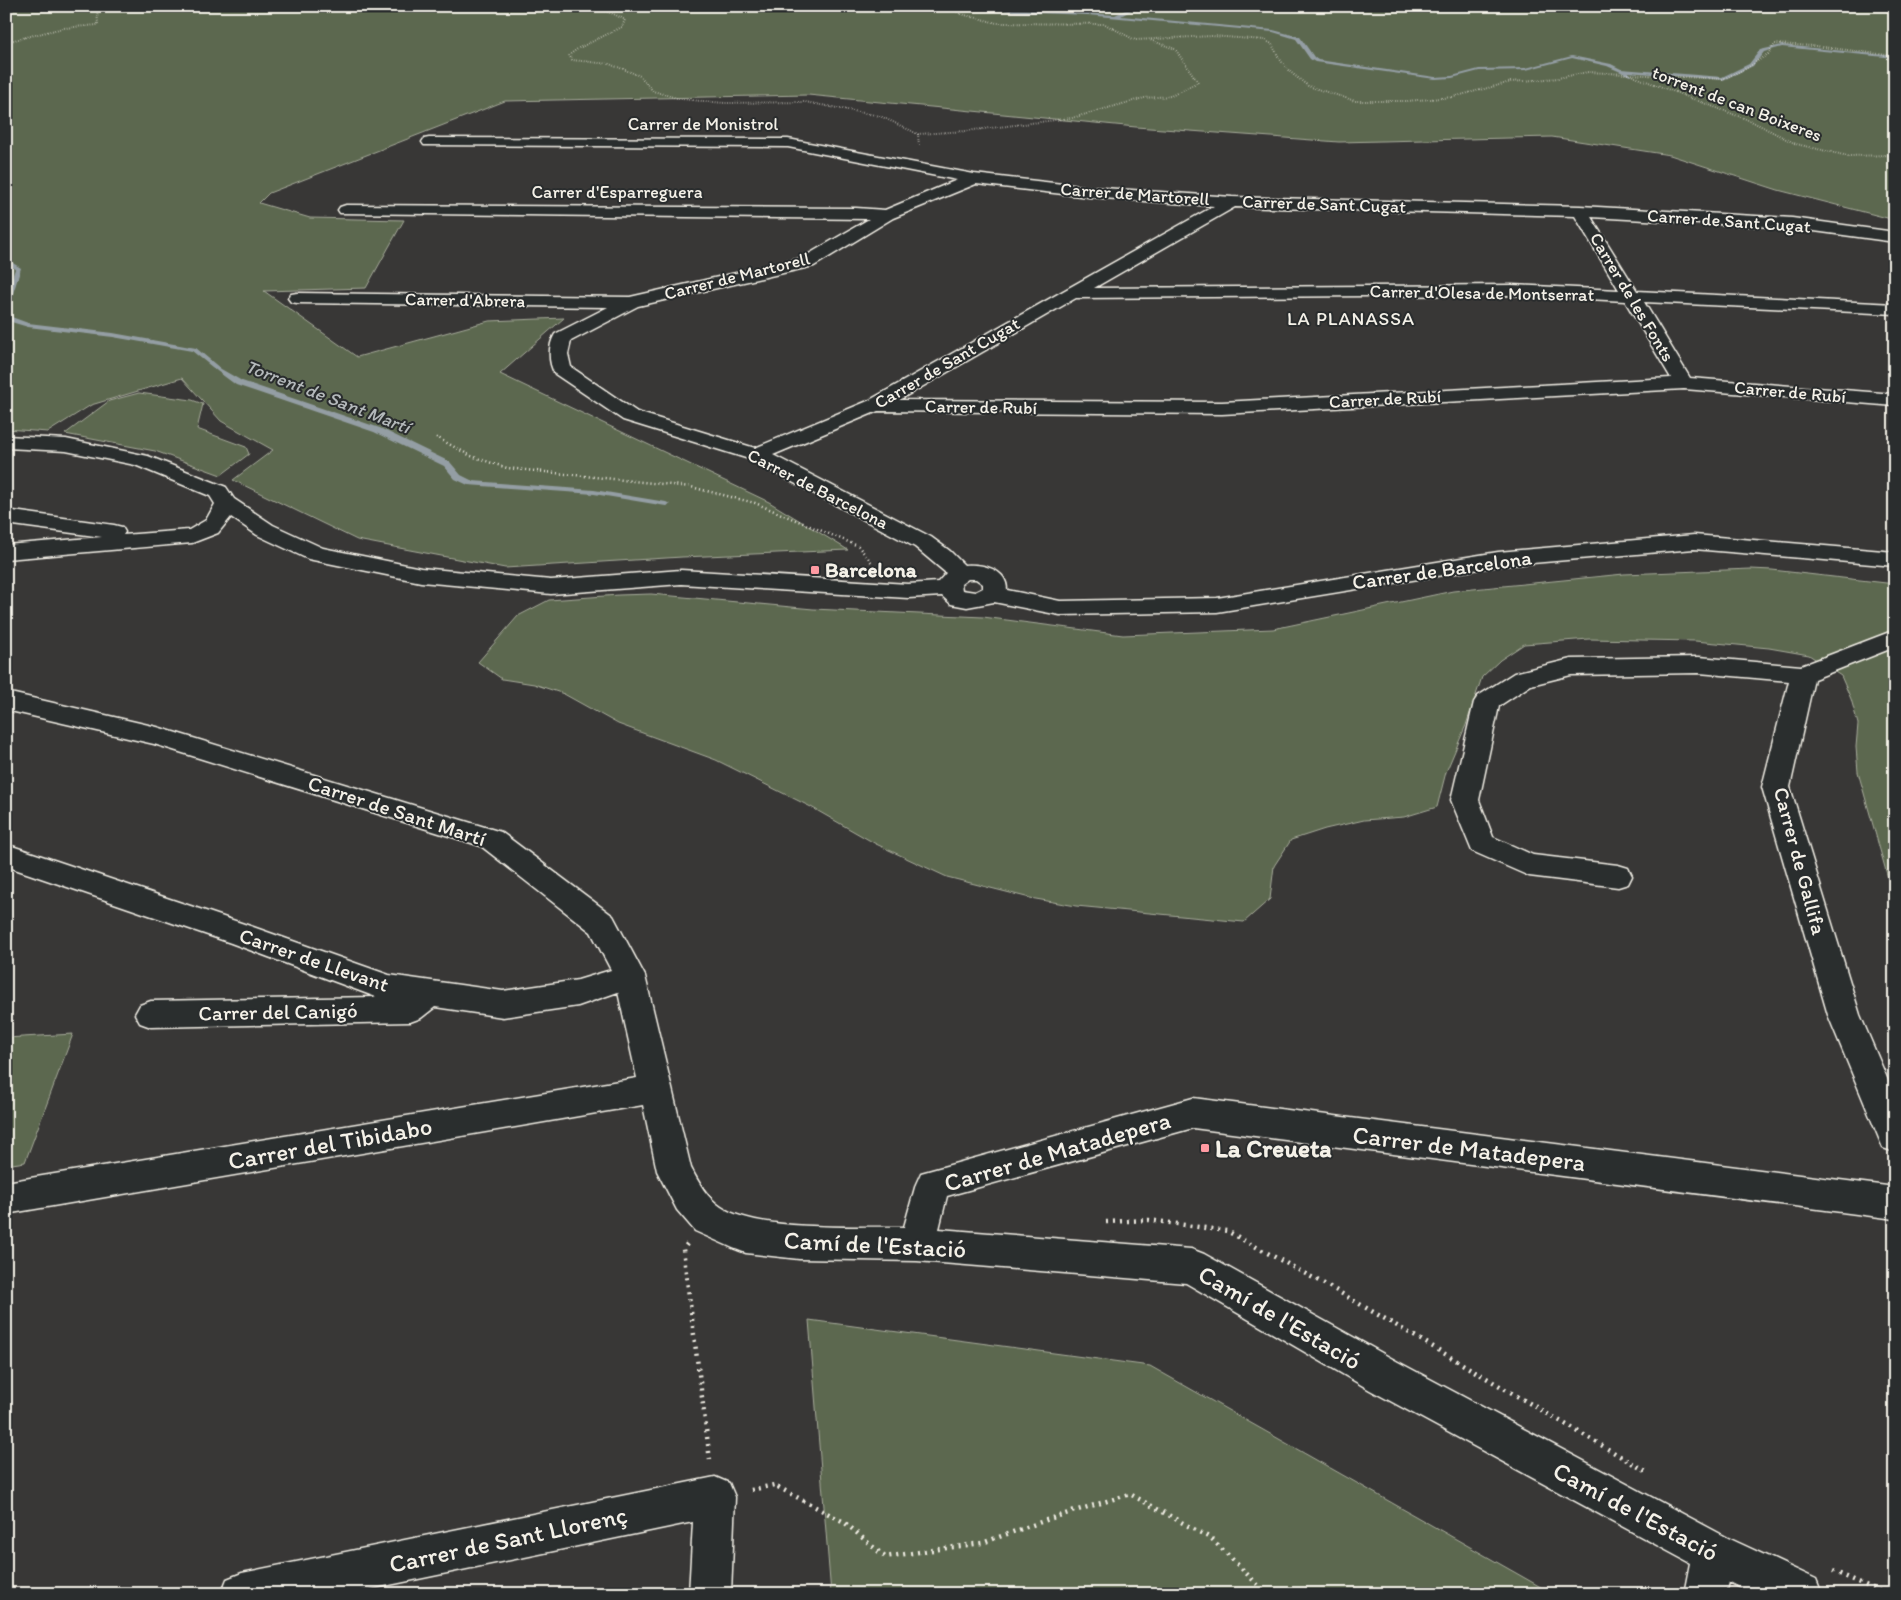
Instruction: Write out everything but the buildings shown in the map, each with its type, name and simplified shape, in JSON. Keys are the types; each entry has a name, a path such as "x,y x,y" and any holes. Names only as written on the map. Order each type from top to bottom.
{"street":[{"name":"Carrer de Monistrol","path":"429,142 788,143 974,179"},
{"name":"Carrer de Martorell","path":"562,338 632,302 808,262 887,216 974,179 1089,192 1232,202"},
{"name":"Carrer de Sant Cugat","path":"756,455 875,405 1232,202 1580,211 1792,223 1895,237"},
{"name":"Carrer d'Esparreguera","path":"346,210 856,212 887,216"},
{"name":"Carrer de les Fonts","path":"1580,211 1684,383"},
{"name":"Carrer d'Olesa de Montserrat","path":"1069,293 1512,290 1895,309"},
{"name":"Carrer d'Abrera","path":"297,298 632,302"},
{"name":"Carrer de Barcelona","path":"562,338 559,354 562,370 630,416 756,455 923,542 942,556 954,581 956,596 968,600 981,599 992,594 1060,608 1217,605 1498,559 1694,542 1895,559"},
{"name":"Carrer de Rubí","path":"875,405 1222,408 1684,383 1895,400"},
{"path":"6,442 66,445 141,460 218,492 226,504 265,530 316,554 421,575 551,587 680,577 908,591 954,581"},
{"path":"205,532 220,519 226,504"},
{"path":"6,516 162,539"},
{"path":"6,552 192,536 205,532 265,530"},
{"path":"1618,876 1529,865 1482,844 1465,800 1487,702 1523,679 1571,667 1699,665 1803,674 1895,638"},
{"name":"Carrer de Gallifa","path":"1803,674 1776,787 1844,1015 1895,1137"},
{"name":"Carrer de Sant Martí","path":"6,701 157,736 491,839 602,924 630,976 674,1171 689,1199 708,1219"},
{"name":"Carrer de Llevant","path":"6,855 242,935 388,988 502,1004 578,993 630,976"},
{"name":"Carrer del Canigó","path":"151,1014 410,1009 429,994"},
{"name":"Carrer del Tibidabo","path":"6,1198 655,1089"},
{"name":"Carrer de Matadepera","path":"917,1244 933,1184 1193,1113 1895,1203"},
{"name":"Camí de l'Estació","path":"708,1219 746,1236 799,1242 917,1244 1191,1266 1384,1376 1713,1554 1801,1594"},
{"path":"710,1594 715,1496"},
{"name":"Carrer de Sant Llorenç","path":"242,1594 715,1496"},
{"path":"1705,1594 1713,1554"}],"path":[{"path":"6,42 62,28 98,24 97,6"},
{"path":"530,6 530,8 605,9 618,14 625,20 622,27 579,48 569,55 572,60 610,64 640,76 653,91 680,99 725,103 805,102 880,116 918,134 966,131 1072,118 1144,98 1171,96 1198,82 1175,49 1147,39"},
{"path":"946,6 961,14 998,23 1069,24 1096,22 1105,24 1135,40 1212,36 1264,40 1272,44 1279,58 1289,71 1308,86 1355,101 1407,102 1453,97 1511,82 1558,78 1588,72 1723,79 1752,65 1768,54 1775,44 1815,46 1895,56"},
{"name":"torrent de can Boixeres","path":"1630,75 1751,121 1796,144 1848,156 1895,155"},
{"path":"6,154 7,171 11,178 6,185"},
{"path":"436,437 472,456 507,468 691,487 755,503 858,546 873,562 876,589"},
{"path":"708,1219 683,1249 715,1496 774,1485 844,1522 885,1557 982,1543 1052,1518 1130,1494 1212,1539 1267,1594"}],"green space":[{"path":"6,6 1895,6 1895,220 1778,190 1670,155 1552,137 1339,142 1136,127 808,95 505,101 269,193 259,203 310,218 404,220 366,288 264,291 357,357 489,321 564,318 500,374 769,502 848,550 682,557 505,568 357,540 233,480 273,450 221,421 182,378 91,405 48,432 6,429"},
{"path":"139,393 192,400 203,404 197,429 246,447 249,454 221,475 155,451 65,434 109,401"},
{"path":"1751,569 1895,584 1895,903 1858,772 1856,747 1858,724 1851,699 1841,676 1809,655 1769,648 1695,641 1589,639 1524,644 1500,660 1482,677 1466,725 1446,772 1437,807 1404,817 1364,820 1325,829 1291,840 1274,866 1270,899 1244,922 1076,906 1030,898 947,877 876,844 811,807 716,760 618,724 564,694 534,684 502,679 478,662 518,616 549,600 651,594 813,609 983,617 1123,635 1273,629 1453,591 1624,574"},
{"path":"73,1034 25,1162 6,1165 6,1038"},
{"path":"809,1320 1150,1366 1553,1594 831,1594"}],"waterway":[{"name":"torrent de can Boixeres","path":"983,6 1014,11 1116,17"},
{"path":"1116,17 1137,6"},
{"name":"torrent de can Boixeres","path":"1116,17 1273,31 1298,38 1312,58 1317,61 1435,78 1452,77 1479,70 1526,69 1572,57 1609,65 1630,75"},
{"path":"1622,70 1723,79 1751,65 1762,51 1782,46 1895,57"},
{"name":"Torrent de Sant Martí","path":"6,261 18,268 6,306"},
{"name":"Torrent de Sant Martí","path":"6,317 28,325 113,335 194,349 219,370 239,383 377,430 447,464 458,477 471,483 594,492 666,504"}],"place":[{"name":"Barcelona","path":"815,570"},
{"name":"La Creueta","path":"1205,1148"}],"district":[{"name":"LA PLANASSA","path":"1351,318"}]}
